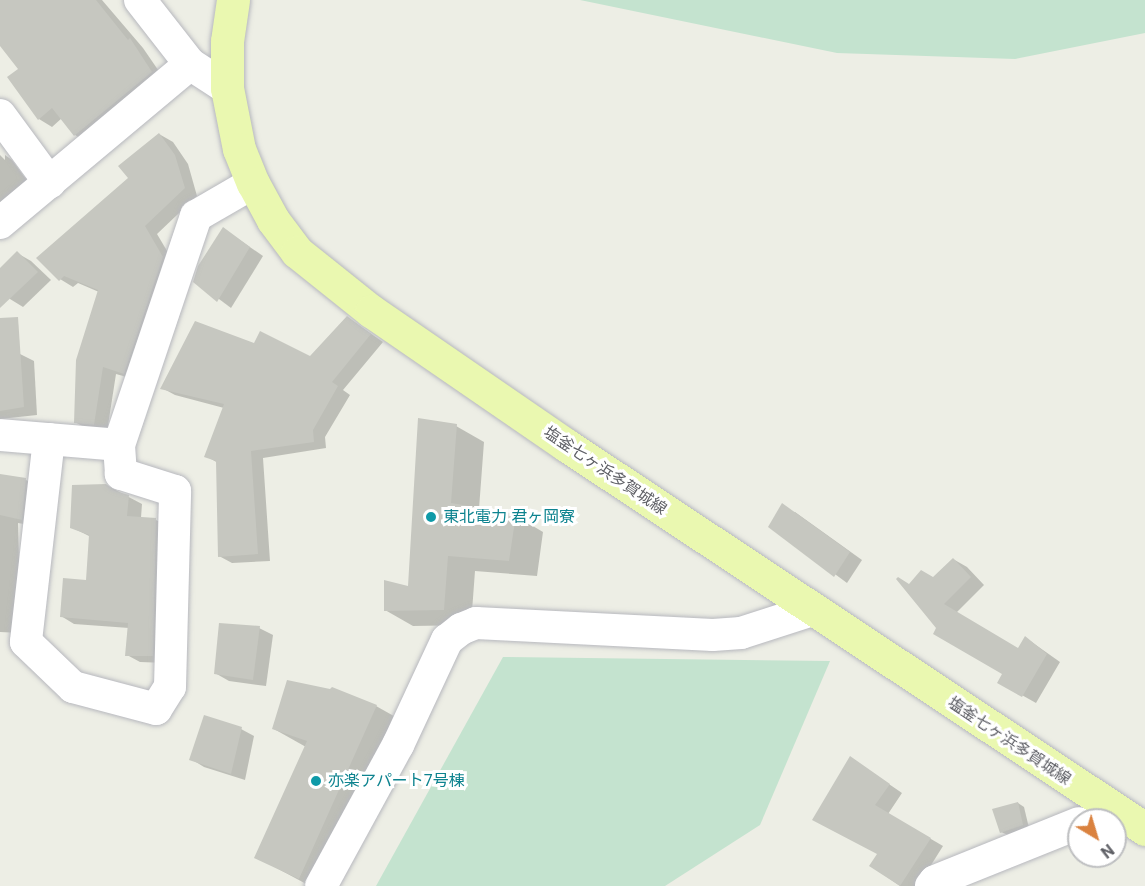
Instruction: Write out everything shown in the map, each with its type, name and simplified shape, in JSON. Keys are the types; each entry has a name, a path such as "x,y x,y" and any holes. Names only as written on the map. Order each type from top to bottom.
{"main road":[{"name":"塩釜七ヶ浜多賀城線","path":"233,0 227,41 227,88 239,149 253,183 273,220 297,252 329,280 566,445 812,610 1090,808"},
{"name":"塩釜七ヶ浜多賀城線","path":"1127,823 1145,829"}],"street":[{"path":"141,0 190,64 227,88"},
{"path":"0,223 190,64"},
{"path":"0,115 50,183"},
{"path":"49,439 26,642 72,687 156,709 170,687 175,491 121,474 119,445 196,216 253,183"},
{"path":"0,435 119,445"},
{"path":"321,886 398,744 412,710 447,640 460,629 476,623 713,635 741,633 812,610"},
{"path":"931,886 935,881 1067,829"}],"green space":[{"path":"580,0 1145,0 1145,33 1015,59 837,53"},
{"path":"503,657 830,661 760,825 665,886 376,886"}],"building":[{"path":"0,0 96,0 128,40 130,38 152,72 74,136 52,108 38,120 7,77 18,69 0,46"},
{"path":"159,133 175,155 185,188 145,226 163,257 124,374 103,367 94,425 74,423 76,360 98,290 64,276 59,281 36,258 128,178 118,166"},
{"path":"223,227 250,247 217,302 193,282 198,266"},
{"path":"17,251 38,272 0,308 0,268"},
{"path":"347,316 371,334 332,382 338,386 313,430 314,442 251,451 258,554 218,557 216,461 204,457 224,404 160,389 195,321 254,343 260,331 310,356"},
{"path":"18,317 24,407 0,411 0,318"},
{"name":"東北電力 君ヶ岡寮","path":"418,418 457,424 451,503 516,514 509,561 448,556 444,610 384,611 384,580 408,586"},
{"path":"0,474 26,478 22,520 0,515"},
{"path":"106,484 115,491 129,495 127,516 156,518 153,656 125,656 128,623 60,617 63,578 86,580 89,535 70,528 72,485"},
{"path":"782,503 850,552 834,577 768,527"},
{"path":"953,558 971,577 944,604 1018,648 1025,636 1047,654 1022,697 997,683 1002,674 933,634 936,628 896,579 898,577 909,584 921,570 933,577"},
{"path":"219,623 260,626 253,680 214,674"},
{"name":"亦楽アパート7号棟","path":"287,680 330,689 332,687 377,705 299,879 254,858 307,741 272,729"},
{"path":"204,715 242,727 231,774 189,760"},
{"path":"850,756 890,784 875,805 931,838 900,886 869,866 877,854 812,820"},
{"path":"1018,802 1023,825 1000,833 992,809"}],"place":[{"name":"東北電力 君ヶ岡寮","path":"431,517"},
{"name":"亦楽アパート7号棟","path":"316,781"}]}
